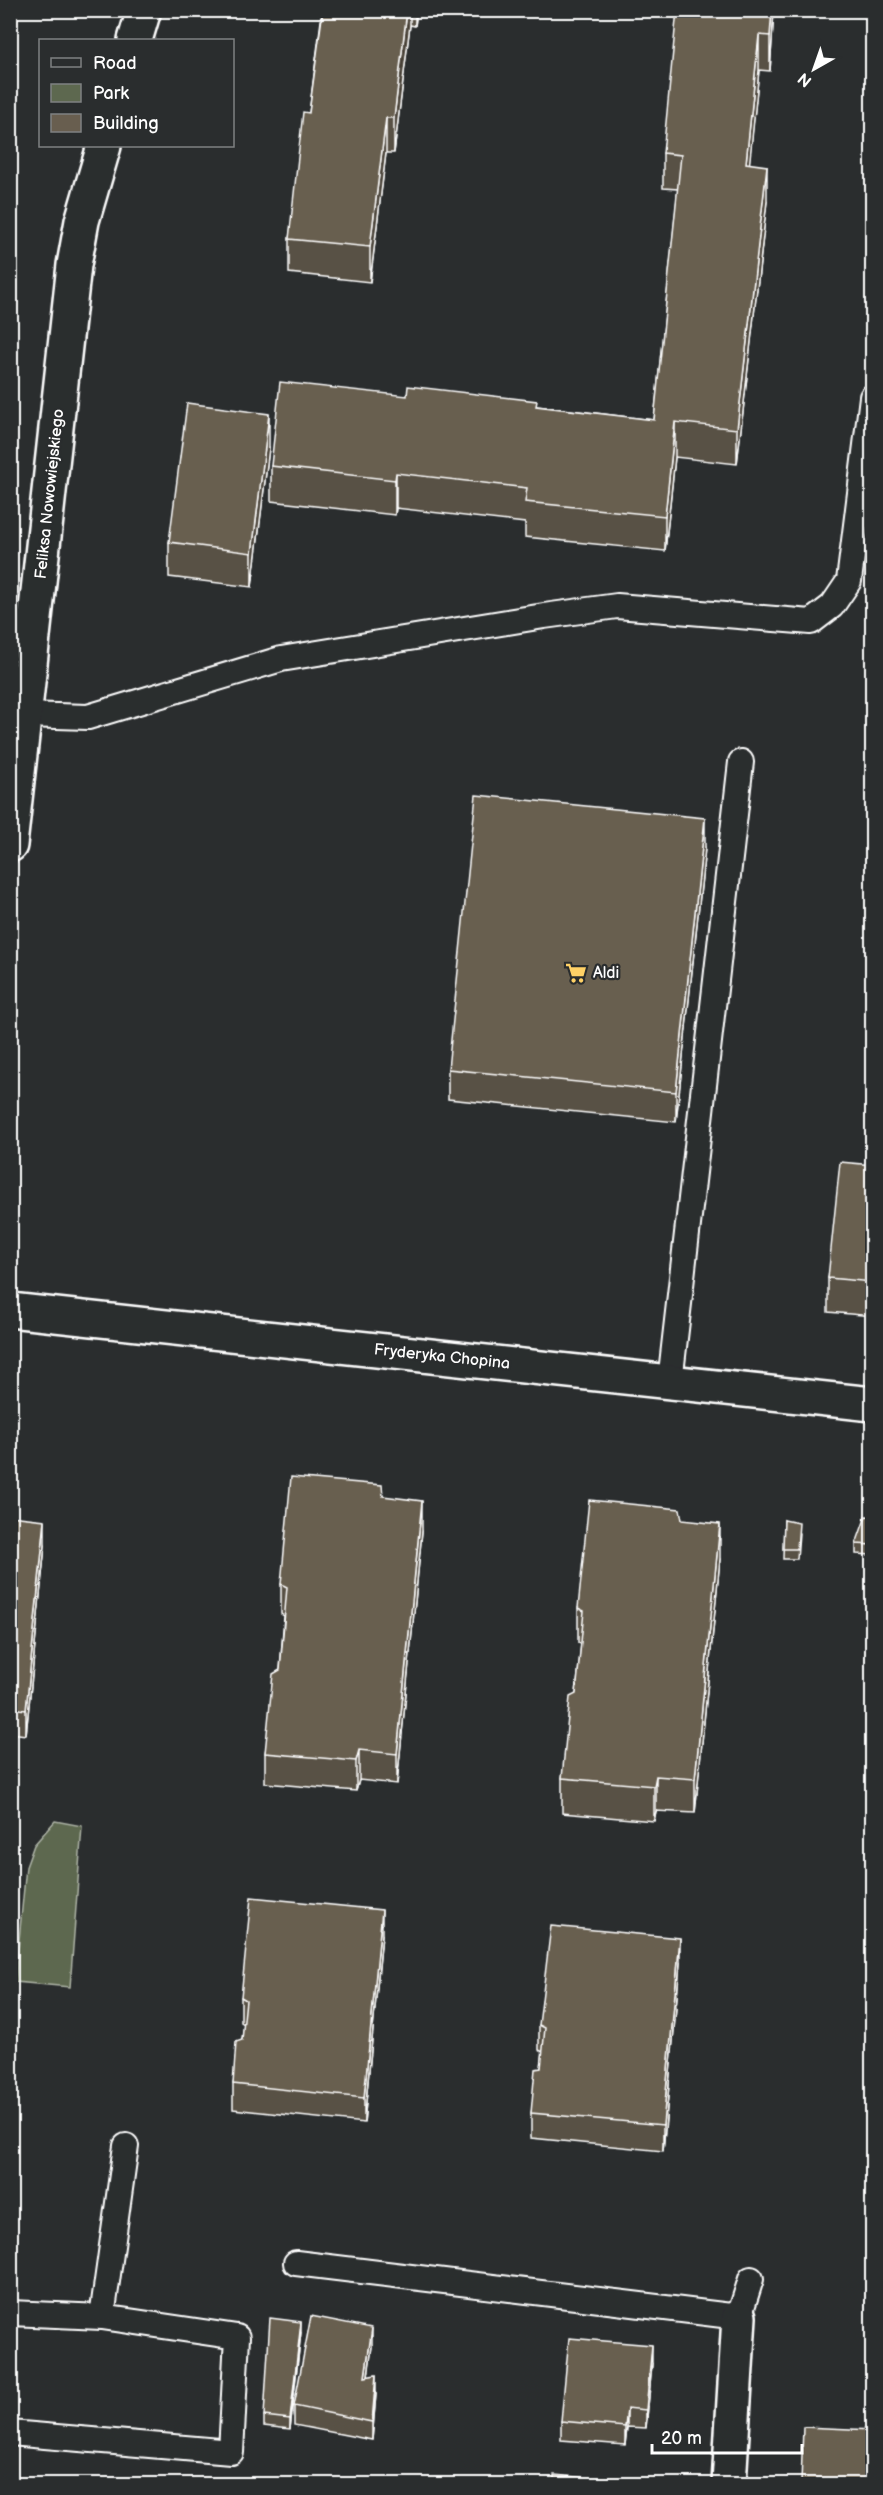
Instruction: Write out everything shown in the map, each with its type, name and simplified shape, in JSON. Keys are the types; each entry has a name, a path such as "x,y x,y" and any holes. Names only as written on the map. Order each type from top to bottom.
{"street":[{"path":"135,39 144,10"},
{"name":"Feliksa Nowowiejskiego","path":"10,845 74,265 82,221 104,147"},
{"name":"Fryderyka Chopina","path":"10,1310 873,1404"},
{"path":"729,2484 739,2317"}],"lane":[{"path":"25,715 88,717 281,659 617,606 810,622 832,606 849,581 873,397"},
{"path":"670,1382 741,762"},
{"path":"102,2317 126,2146"},
{"path":"296,2263 739,2317 751,2279"},
{"path":"10,2313 102,2317 237,2337 231,2452 10,2433"}],"green space":[{"path":"55,1821 82,1826 70,1987 15,1982 26,1867 34,1845"}],"building":[{"path":"323,10 407,10 394,118 386,118 370,247 289,239 303,112 309,113"},
{"path":"677,10 772,10 770,36 759,35 746,163 767,166 737,429 675,422 665,516 525,502 527,488 396,473 395,480 271,466 280,382 407,396 408,386 537,401 536,406 654,420 681,155 663,153"},
{"path":"187,403 269,414 252,553 169,542"},
{"name":"Aldi","path":"476,795 705,818 676,1092 448,1069"},
{"path":"840,1162 873,1165 873,1282 828,1278"},
{"path":"291,1477 382,1485 383,1496 422,1501 397,1754 359,1750 356,1761 265,1753 273,1674 280,1670 287,1587 281,1584"},
{"path":"589,1500 680,1509 682,1520 720,1524 695,1779 656,1776 654,1786 562,1778 570,1697 576,1694 584,1611 578,1608"},
{"path":"10,1516 45,1520 26,1710 10,1708"},
{"path":"866,1516 873,1517 873,1545 856,1544"},
{"path":"784,1520 799,1523 797,1549 783,1549"},
{"path":"251,1897 382,1910 364,2098 233,2084 236,2042 242,2040 246,2000 241,1997"},
{"path":"551,1926 680,1938 663,2125 531,2113 535,2069 541,2068 545,2028 539,2025"},
{"path":"873,2186 873,2224 869,2223"},
{"path":"311,2316 372,2328 365,2377 376,2375 372,2422 294,2406"},
{"path":"270,2318 301,2322 290,2419 264,2416"},
{"path":"569,2338 652,2345 646,2410 627,2408 625,2427 561,2421"},
{"path":"803,2427 873,2430 873,2484 801,2484"},
{"path":"554,2475 611,2480 611,2484 554,2484"}],"place":[{"name":"Aldi","path":"576,973"}]}
